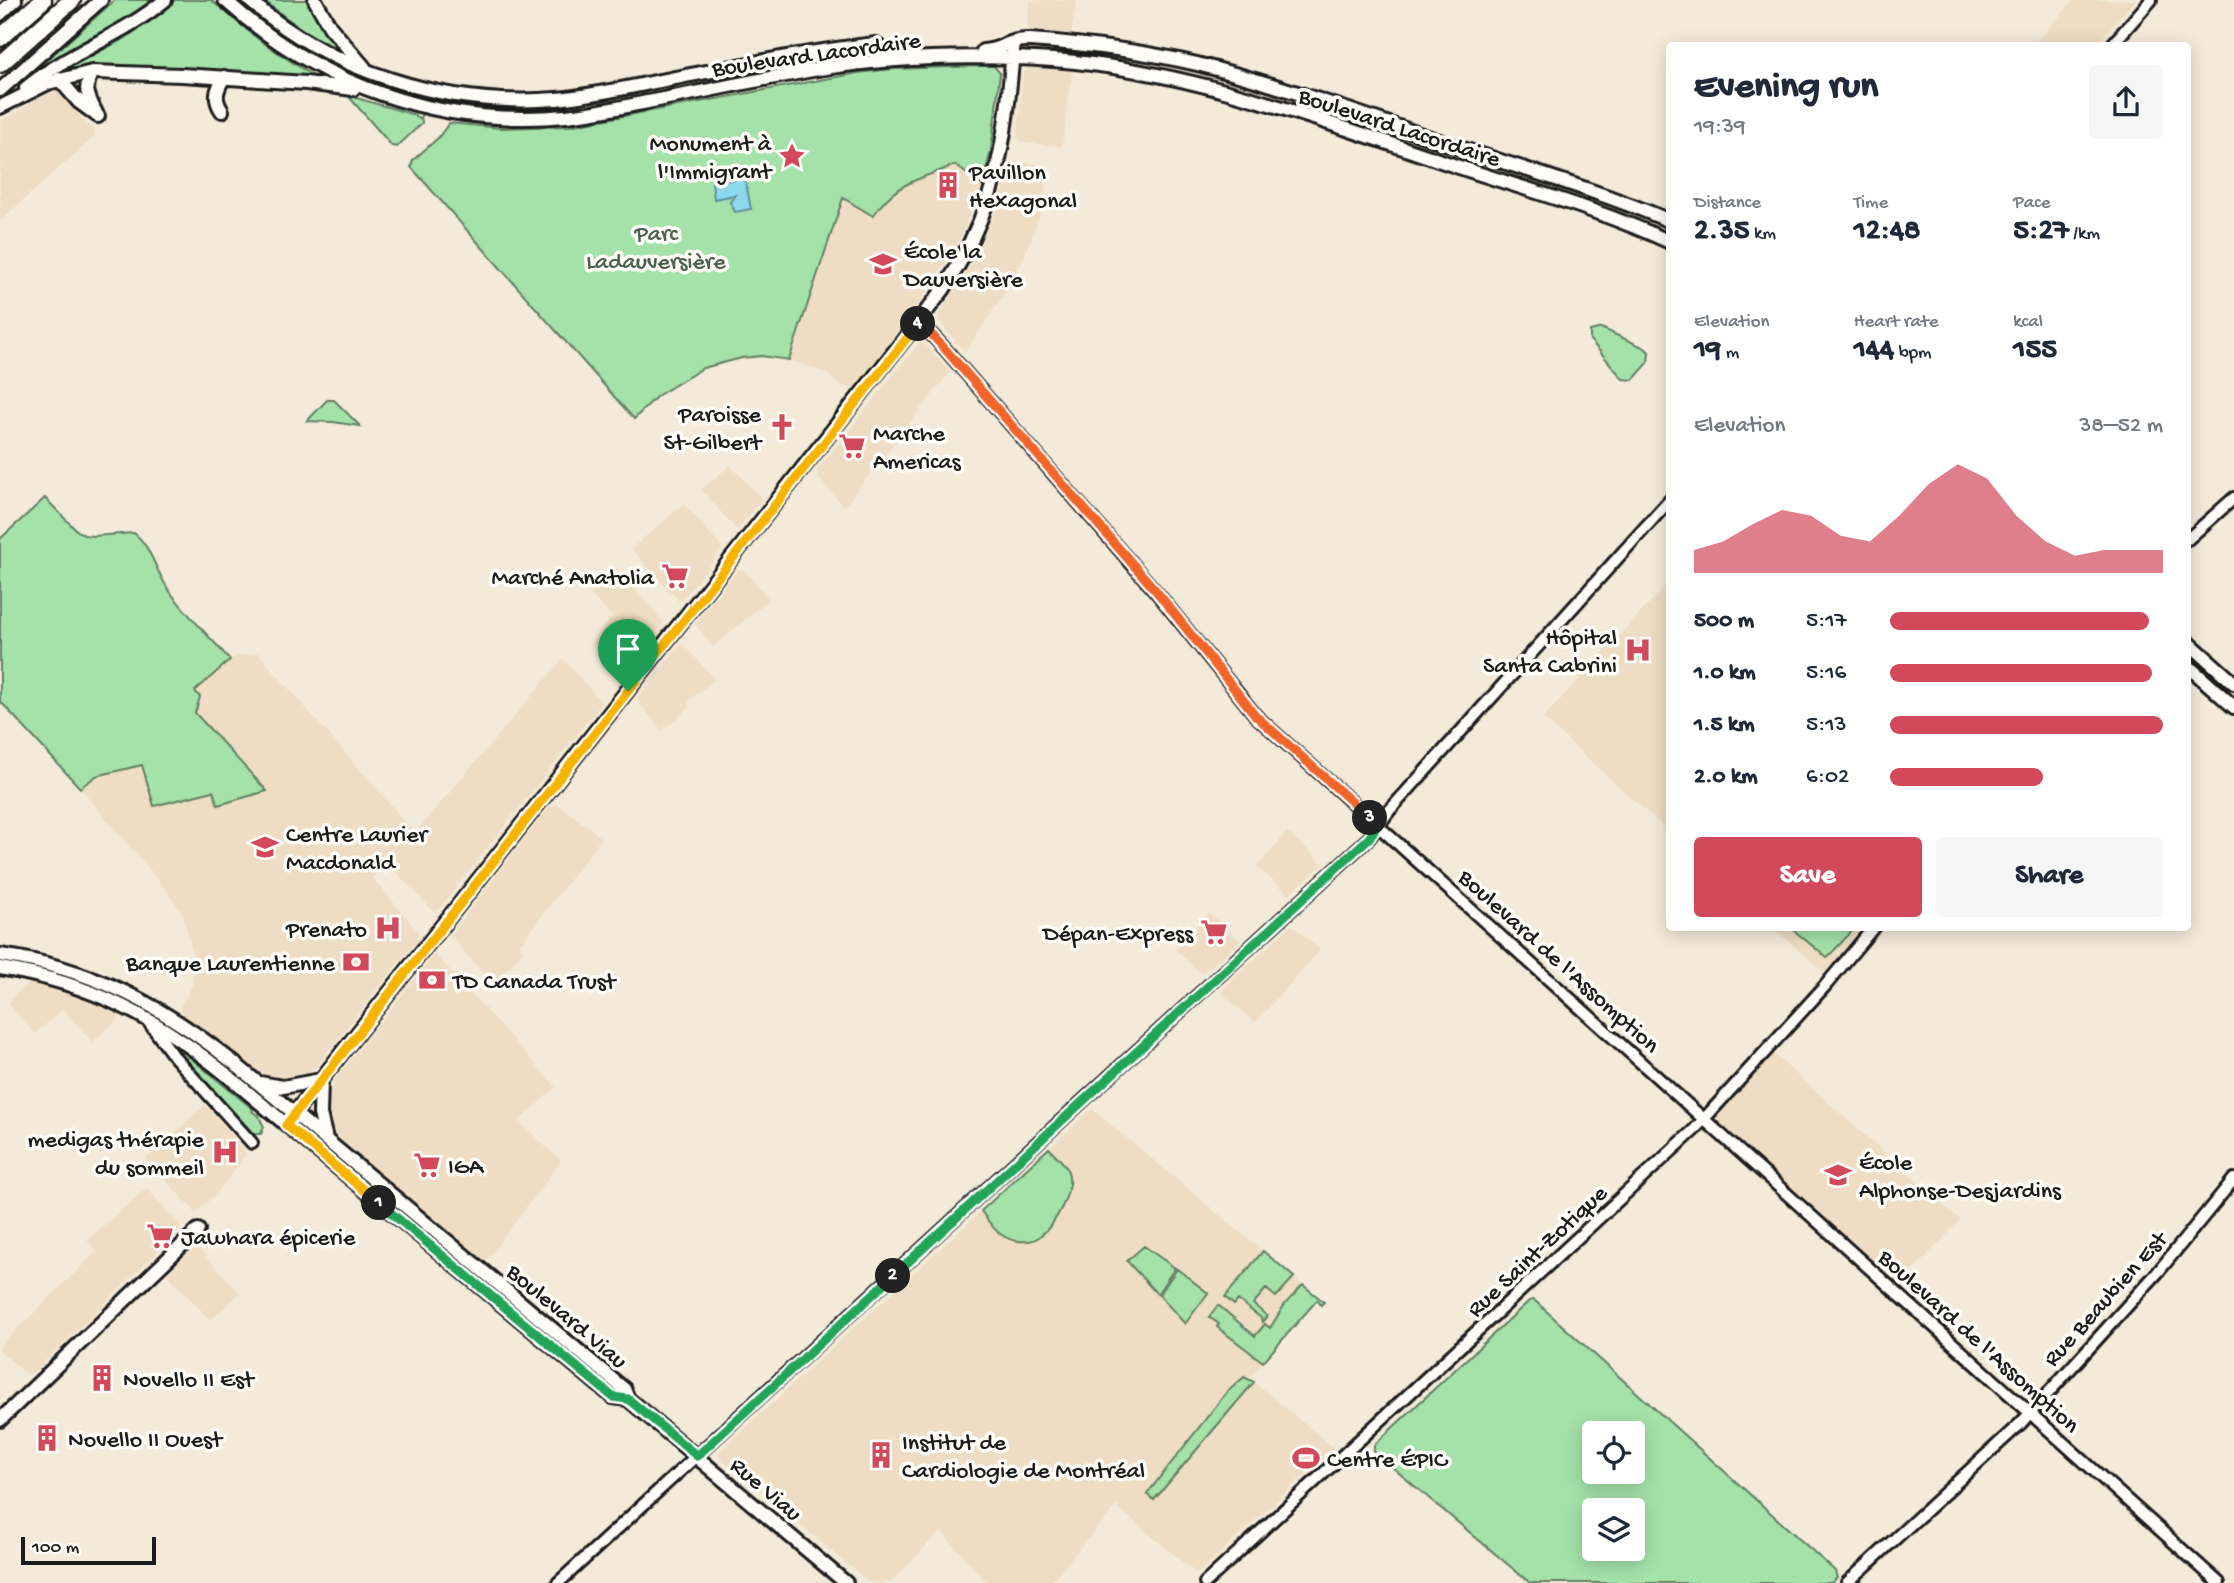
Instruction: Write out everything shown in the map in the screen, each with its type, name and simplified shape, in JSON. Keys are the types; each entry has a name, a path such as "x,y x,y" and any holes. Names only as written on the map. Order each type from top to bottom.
{"highway":[{"path":"0,38 43,0"},
{"path":"0,64 72,0"}],"main road":[{"path":"0,13 15,0"},
{"path":"0,90 100,0"},
{"path":"0,107 42,75 122,31 165,0"},
{"name":"Boulevard Lacordaire","path":"225,0 282,46 319,68 371,92 454,113 500,118 542,118 589,113 854,64 935,57 1013,58 1115,67 1216,88 1558,200 1666,240"},
{"name":"Boulevard Lacordaire","path":"249,0 310,43 368,71 463,96 503,100 554,99 594,94 795,55 876,44 888,55 996,50 1014,39 1126,50 1223,71 1666,220"},
{"path":"314,0 330,27 368,71"},
{"path":"286,1125 920,322 963,258 991,194 1003,149 1014,39"},
{"path":"13,99 59,79 92,72 306,83 371,92"},
{"path":"59,79 79,102 98,116 86,92 86,84 92,72"},
{"path":"222,111 216,95 224,78"},
{"path":"2191,645 2234,683"},
{"path":"2191,669 2234,707"},
{"name":"Boulevard Viau","path":"0,955 65,968 129,993 185,1026 624,1388 628,1399 613,1397 188,1044 116,1002 72,985 0,968"},
{"path":"256,1082 283,1087 321,1080"},
{"path":"321,1080 320,1114 326,1140"},
{"path":"0,1420 198,1230"},
{"name":"Rue Viau","path":"628,1399 846,1583"}],"street":[{"path":"2114,42 2151,0"},
{"name":"Boulevard de l'Assomption","path":"920,322 1157,592 1256,716 2219,1583"},
{"path":"2191,536 2234,498"},
{"path":"558,1583 1369,838 1666,504"},
{"name":"Rue Saint-Zotique","path":"1205,1583 1618,1203 1705,1118 1825,986 1871,931"},
{"name":"Boulevard Viau","path":"144,1016 173,1055 251,1143"},
{"path":"173,1055 177,1043 188,1044"},
{"name":"Rue Beaubien Est","path":"1847,1583 2030,1413 2158,1272 2234,1179"}],"shaded area":[{"path":"1030,0 1077,0 1071,34 1030,31 1027,25"},
{"path":"2074,0 2136,0 2099,42 2036,42"},
{"path":"1029,68 1072,71 1062,147 1021,142 1017,138 1023,73"},
{"path":"58,92 94,131 95,136 0,221 0,122 47,94"},
{"path":"1018,162 1046,165 1045,201 1024,257 1007,290 965,352 940,323 938,316 973,262 994,216 1010,168"},
{"name":"École la Dauversière","path":"955,165 982,185 956,247 910,316 853,388 843,387 824,372 789,360 843,198 873,216 883,201 901,186"},
{"path":"920,342 926,345 950,372 844,507 818,478 817,470"},
{"path":"730,465 762,499 737,530 701,490"},
{"path":"684,504 723,549 680,602 631,549"},
{"path":"617,569 664,622 626,672 619,674 590,644 612,617 589,593"},
{"path":"738,569 744,570 769,599 713,647 695,624"},
{"name":"Hôpital Santa Cabrini","path":"1666,585 1666,829 1543,718"},
{"path":"682,643 715,679 687,702 690,707 662,731 636,699"},
{"path":"258,653 415,833 563,659 602,703 440,908 434,912 386,862 372,878 418,931 418,938 315,1068 299,1078 283,1081 263,1075 180,1011 180,1006 192,986 195,962 182,912 80,788 96,776 143,765 154,806 214,791 218,804 267,791 195,713 195,691 235,656"},
{"path":"557,804 601,839 520,944 524,952 491,983 450,935 550,806"},
{"path":"1287,832 1324,864 1289,894 1257,867"},
{"path":"1209,913 1241,941 1202,974 1175,950"},
{"path":"1290,926 1295,927 1320,950 1255,1023 1223,994 1222,990"},
{"path":"1777,931 1871,931 1831,979"},
{"path":"436,955 556,1087 519,1121 561,1161 485,1262 335,1136 327,1115 327,1096 334,1081"},
{"path":"29,983 66,992 123,1015 92,1042 63,1009 35,1034 9,1005 11,999"},
{"name":"École Alphonse-Desjardins","path":"1767,1048 1960,1220 1894,1291 1705,1118"},
{"path":"205,1105 243,1148 246,1155 220,1189 196,1213 146,1159"},
{"path":"1092,1109 1319,1298 1249,1378 1334,1448 1197,1574 1116,1506 1050,1583 987,1583 941,1531 890,1583 870,1583 720,1458 718,1453"},
{"path":"147,1188 180,1225 180,1230 36,1370 29,1374 24,1372 0,1351 0,1346 97,1251 87,1240"},
{"path":"198,1248 240,1293 210,1320 167,1274 193,1249"}],"green space":[{"path":"115,0 155,0 135,16 37,69"},
{"path":"175,0 211,0 258,39 317,79 58,75 126,38"},
{"path":"264,0 309,0 341,48 312,35"},
{"name":"Parc Ladauversière","path":"994,66 1000,73 991,151 982,185 955,165 919,178 899,189 873,216 843,198 789,360 761,356 703,368 657,396 634,419 411,167 413,160 438,138 449,123 501,128 569,126 858,73 892,69"},
{"path":"350,98 415,117 421,116 422,123 397,147 392,146"},
{"path":"1601,328 1649,352 1648,363 1633,380 1623,379 1590,340 1590,331"},
{"path":"327,400 334,400 360,426 307,421"},
{"path":"45,498 84,535 134,533 140,539 171,593 230,660 195,691 200,697 195,713 267,791 218,805 213,791 154,806 142,765 96,776 80,788 0,701 0,539"},
{"path":"1795,931 1852,931 1827,958"},
{"path":"182,1051 258,1114 264,1127 261,1134 254,1134 250,1130 182,1055"},
{"path":"1049,1148 1066,1166 1069,1186 1066,1196 1057,1215 1039,1237 1015,1241 996,1230 981,1211"},
{"path":"1144,1246 1175,1268 1157,1294 1127,1261"},
{"path":"1263,1251 1294,1277 1276,1297 1266,1289 1253,1304 1267,1316 1262,1322 1261,1318 1238,1300 1234,1305 1225,1297"},
{"path":"1177,1269 1208,1293 1185,1324 1159,1295"},
{"path":"1303,1285 1324,1302 1321,1305 1317,1300 1263,1362 1217,1327 1219,1324 1209,1317 1218,1305 1255,1336 1265,1324 1270,1328 1285,1304"},
{"path":"1534,1300 1835,1571 1837,1578 1831,1583 1530,1583 1374,1452 1374,1445 1529,1301"},
{"path":"1244,1377 1254,1382 1154,1500 1147,1494 1226,1393"}],"water":[{"path":"745,178 751,209 735,212 730,202 735,195 714,199 712,182"}],"place":[{"name":"Monument à l'Immigrant","path":"792,156"},
{"name":"Pavillon Hexagonal","path":"948,185"},
{"name":"École la Dauversière","path":"883,264"},
{"name":"Paroisse St-Gilbert","path":"782,427"},
{"name":"Marche Americas","path":"852,446"},
{"name":"Marché Anatolia","path":"675,576"},
{"name":"Hôpital Santa Cabrini","path":"1638,650"},
{"name":"Centre Laurier Macdonald","path":"265,847"},
{"name":"Prenato","path":"388,928"},
{"name":"Dépan-Express","path":"1214,932"},
{"name":"Banque Laurentienne","path":"356,962"},
{"name":"TD Canada Trust","path":"432,980"},
{"name":"medigas thérapie du sommeil","path":"225,1152"},
{"name":"IGA","path":"427,1165"},
{"name":"École Alphonse-Desjardins","path":"1838,1175"},
{"name":"Jawhara épicerie","path":"160,1236"},
{"name":"Novello II Est","path":"102,1378"},
{"name":"Novello II Ouest","path":"47,1438"},
{"name":"Institut de Cardiologie de Montréal","path":"881,1455"},
{"name":"Centre ÉPIC","path":"1306,1458"}],"route":[{"path":"920,322 1157,592 1256,716 1378,825 1369,838 1205,991 697,1456 628,1399 613,1397 286,1125 628,691 920,322"}]}
